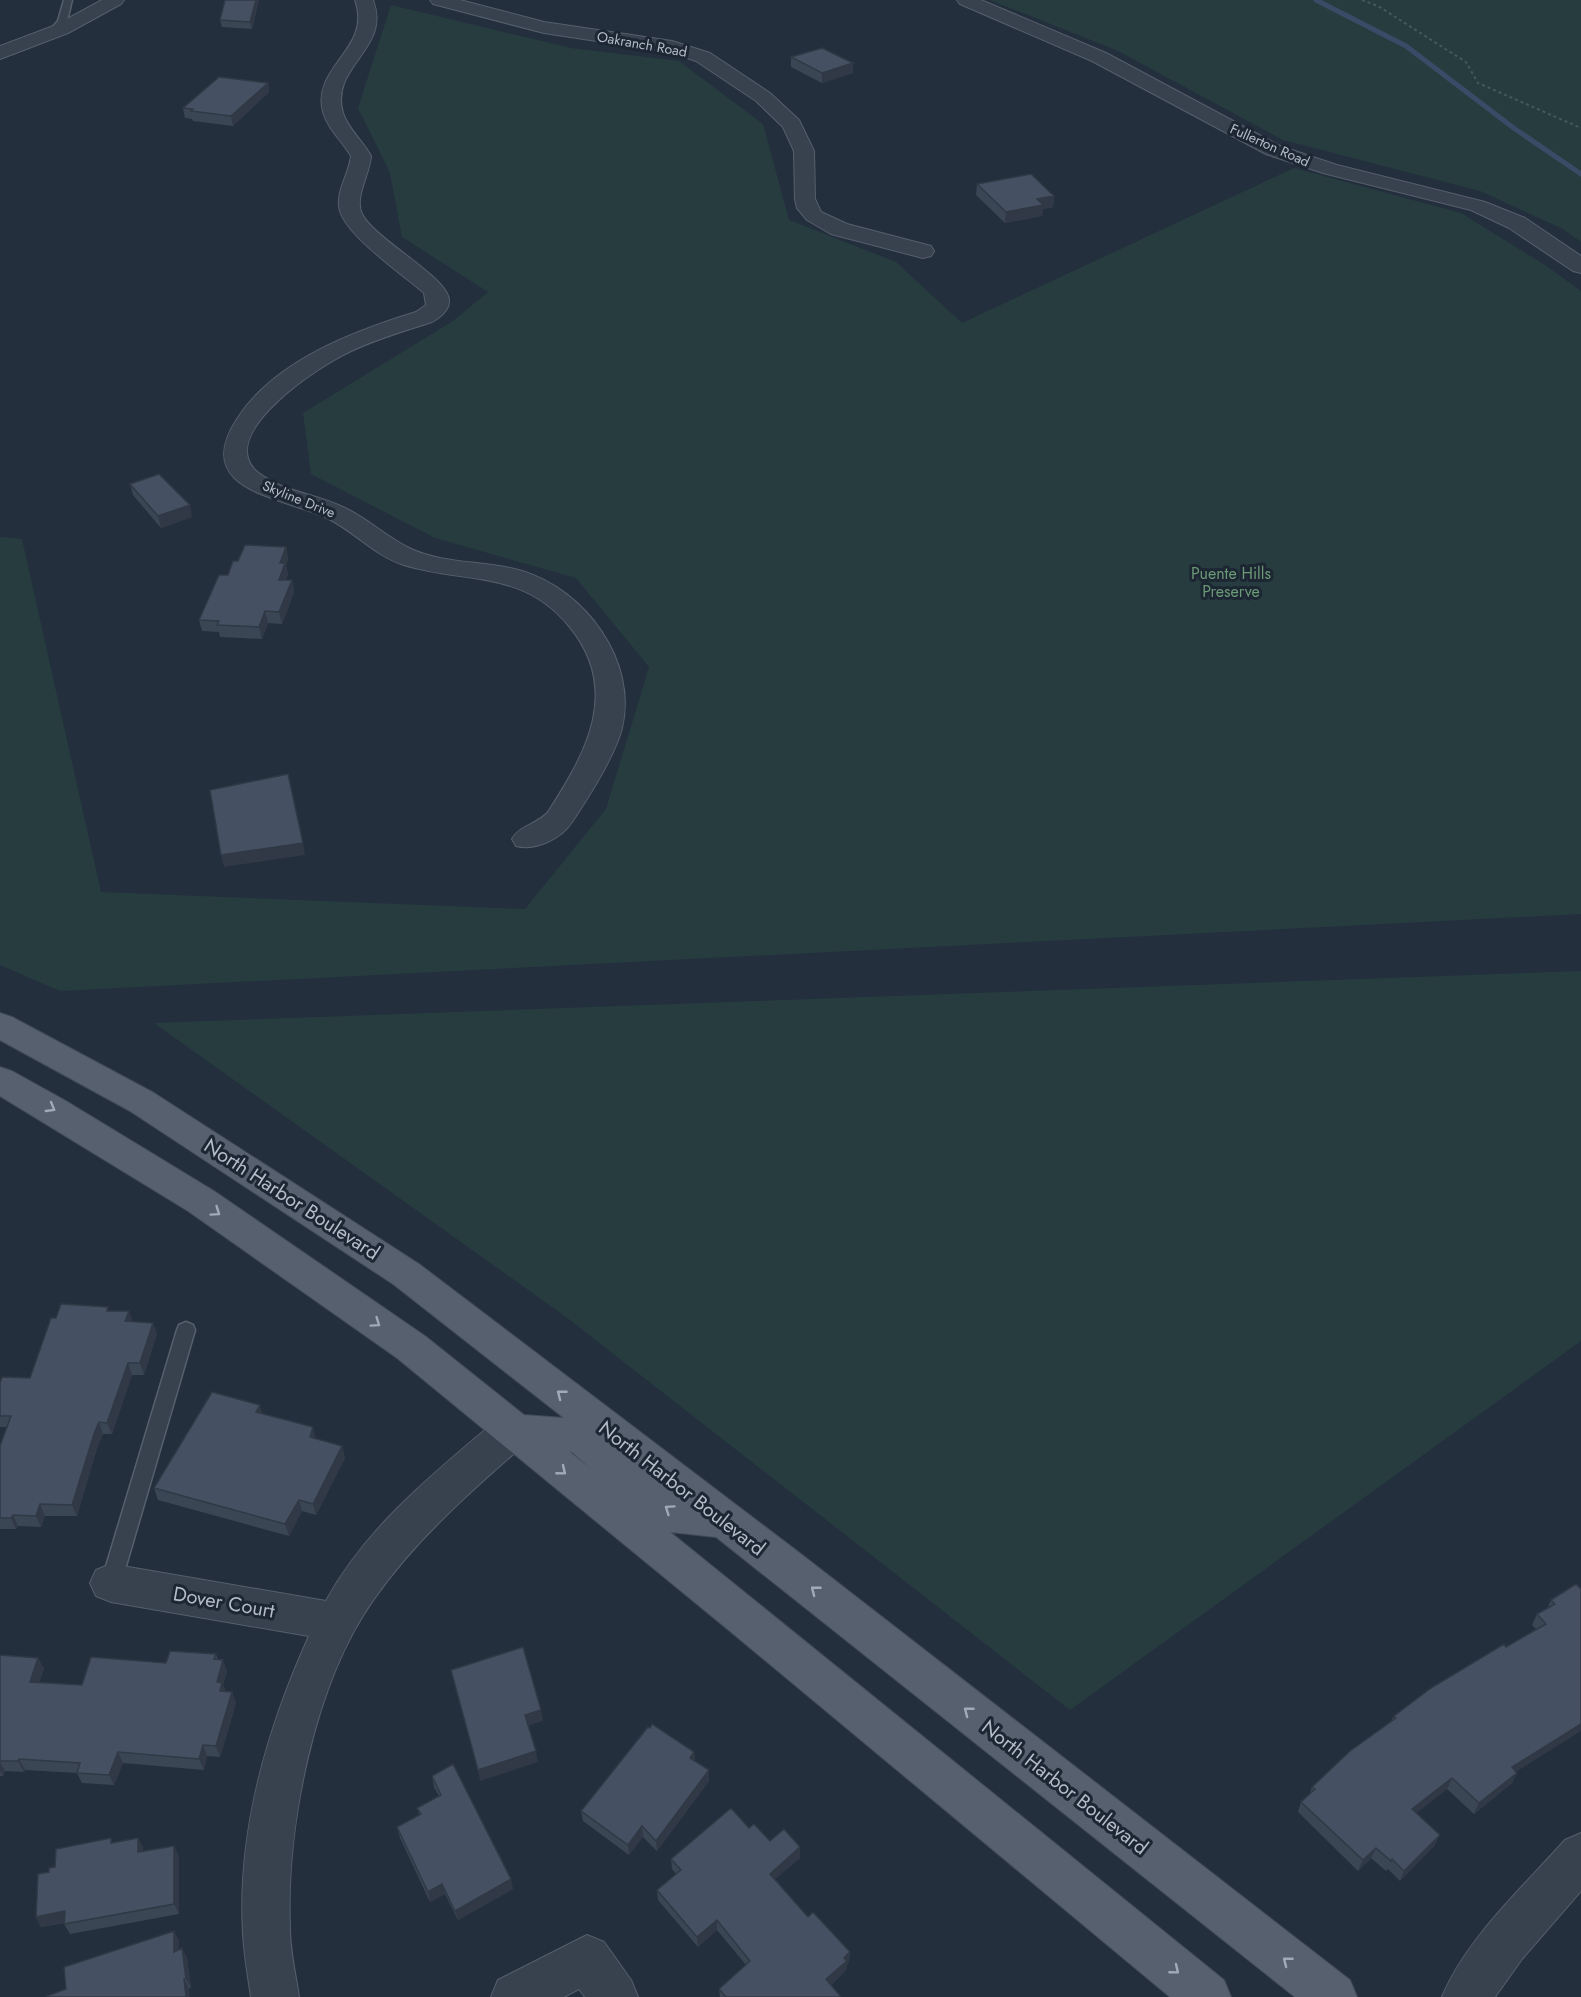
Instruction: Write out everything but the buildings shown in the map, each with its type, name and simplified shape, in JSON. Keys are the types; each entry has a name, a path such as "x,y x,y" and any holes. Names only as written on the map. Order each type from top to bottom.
{"main road":[{"name":"North Harbor Boulevard","path":"0,1025 142,1102 406,1274 725,1520 1333,1997"},
{"path":"0,1080 54,1110 201,1201 411,1347 746,1618 1207,1997"},
{"path":"513,1431 581,1436 673,1515 725,1520"}],"street":[{"path":"0,53 53,33 115,0"},
{"name":"Skyline Drive","path":"364,0 370,13 369,28 340,70 332,101 334,117 362,156 350,209 354,219 370,237 432,288 438,296 438,304 433,312 424,317 338,348 298,374 263,403 245,422 236,441 236,459 242,472 257,483 337,514 403,556 425,562 498,571 526,580 567,606 587,629 599,649 607,676 610,710 606,733 556,824 527,839"},
{"name":"Oakranch Road","path":"439,0 544,27 672,47 703,57 763,97 792,124 804,151 805,199 814,216 830,226 923,251"},
{"name":"Fullerton Road","path":"966,0 1099,57 1274,150 1329,169 1478,206 1517,223 1581,266"},
{"path":"275,1997 266,1931 267,1854 278,1781 303,1696 336,1622 359,1585 400,1534 443,1489 513,1431"},
{"name":"Dover Court","path":"111,1583 336,1622"},
{"path":"1466,1997 1505,1942 1581,1856"},
{"path":"515,1997 587,1959 614,1997"}],"lane":[{"path":"53,33 62,21 68,0"},
{"path":"111,1583 186,1330"}],"path":[{"path":"1362,0 1378,6 1466,62 1478,83 1581,128"}],"green space":[{"path":"990,0 1581,0 1581,242 1563,229 1480,191 1283,140 1118,51"},
{"name":"Puente Hills Preserve","path":"391,5 571,48 679,61 763,124 789,220 896,262 962,323 1294,168 1461,213 1545,265 1581,291 1581,914 60,991 0,965 0,537 22,539 101,892 525,909 606,809 649,667 576,578 435,538 311,474 303,413 453,321 488,292 402,237 390,173 358,108"},
{"path":"1581,971 1581,1341 1070,1710 566,1317 154,1023"}],"waterway":[{"path":"1316,0 1406,46 1515,129 1581,174"}]}
